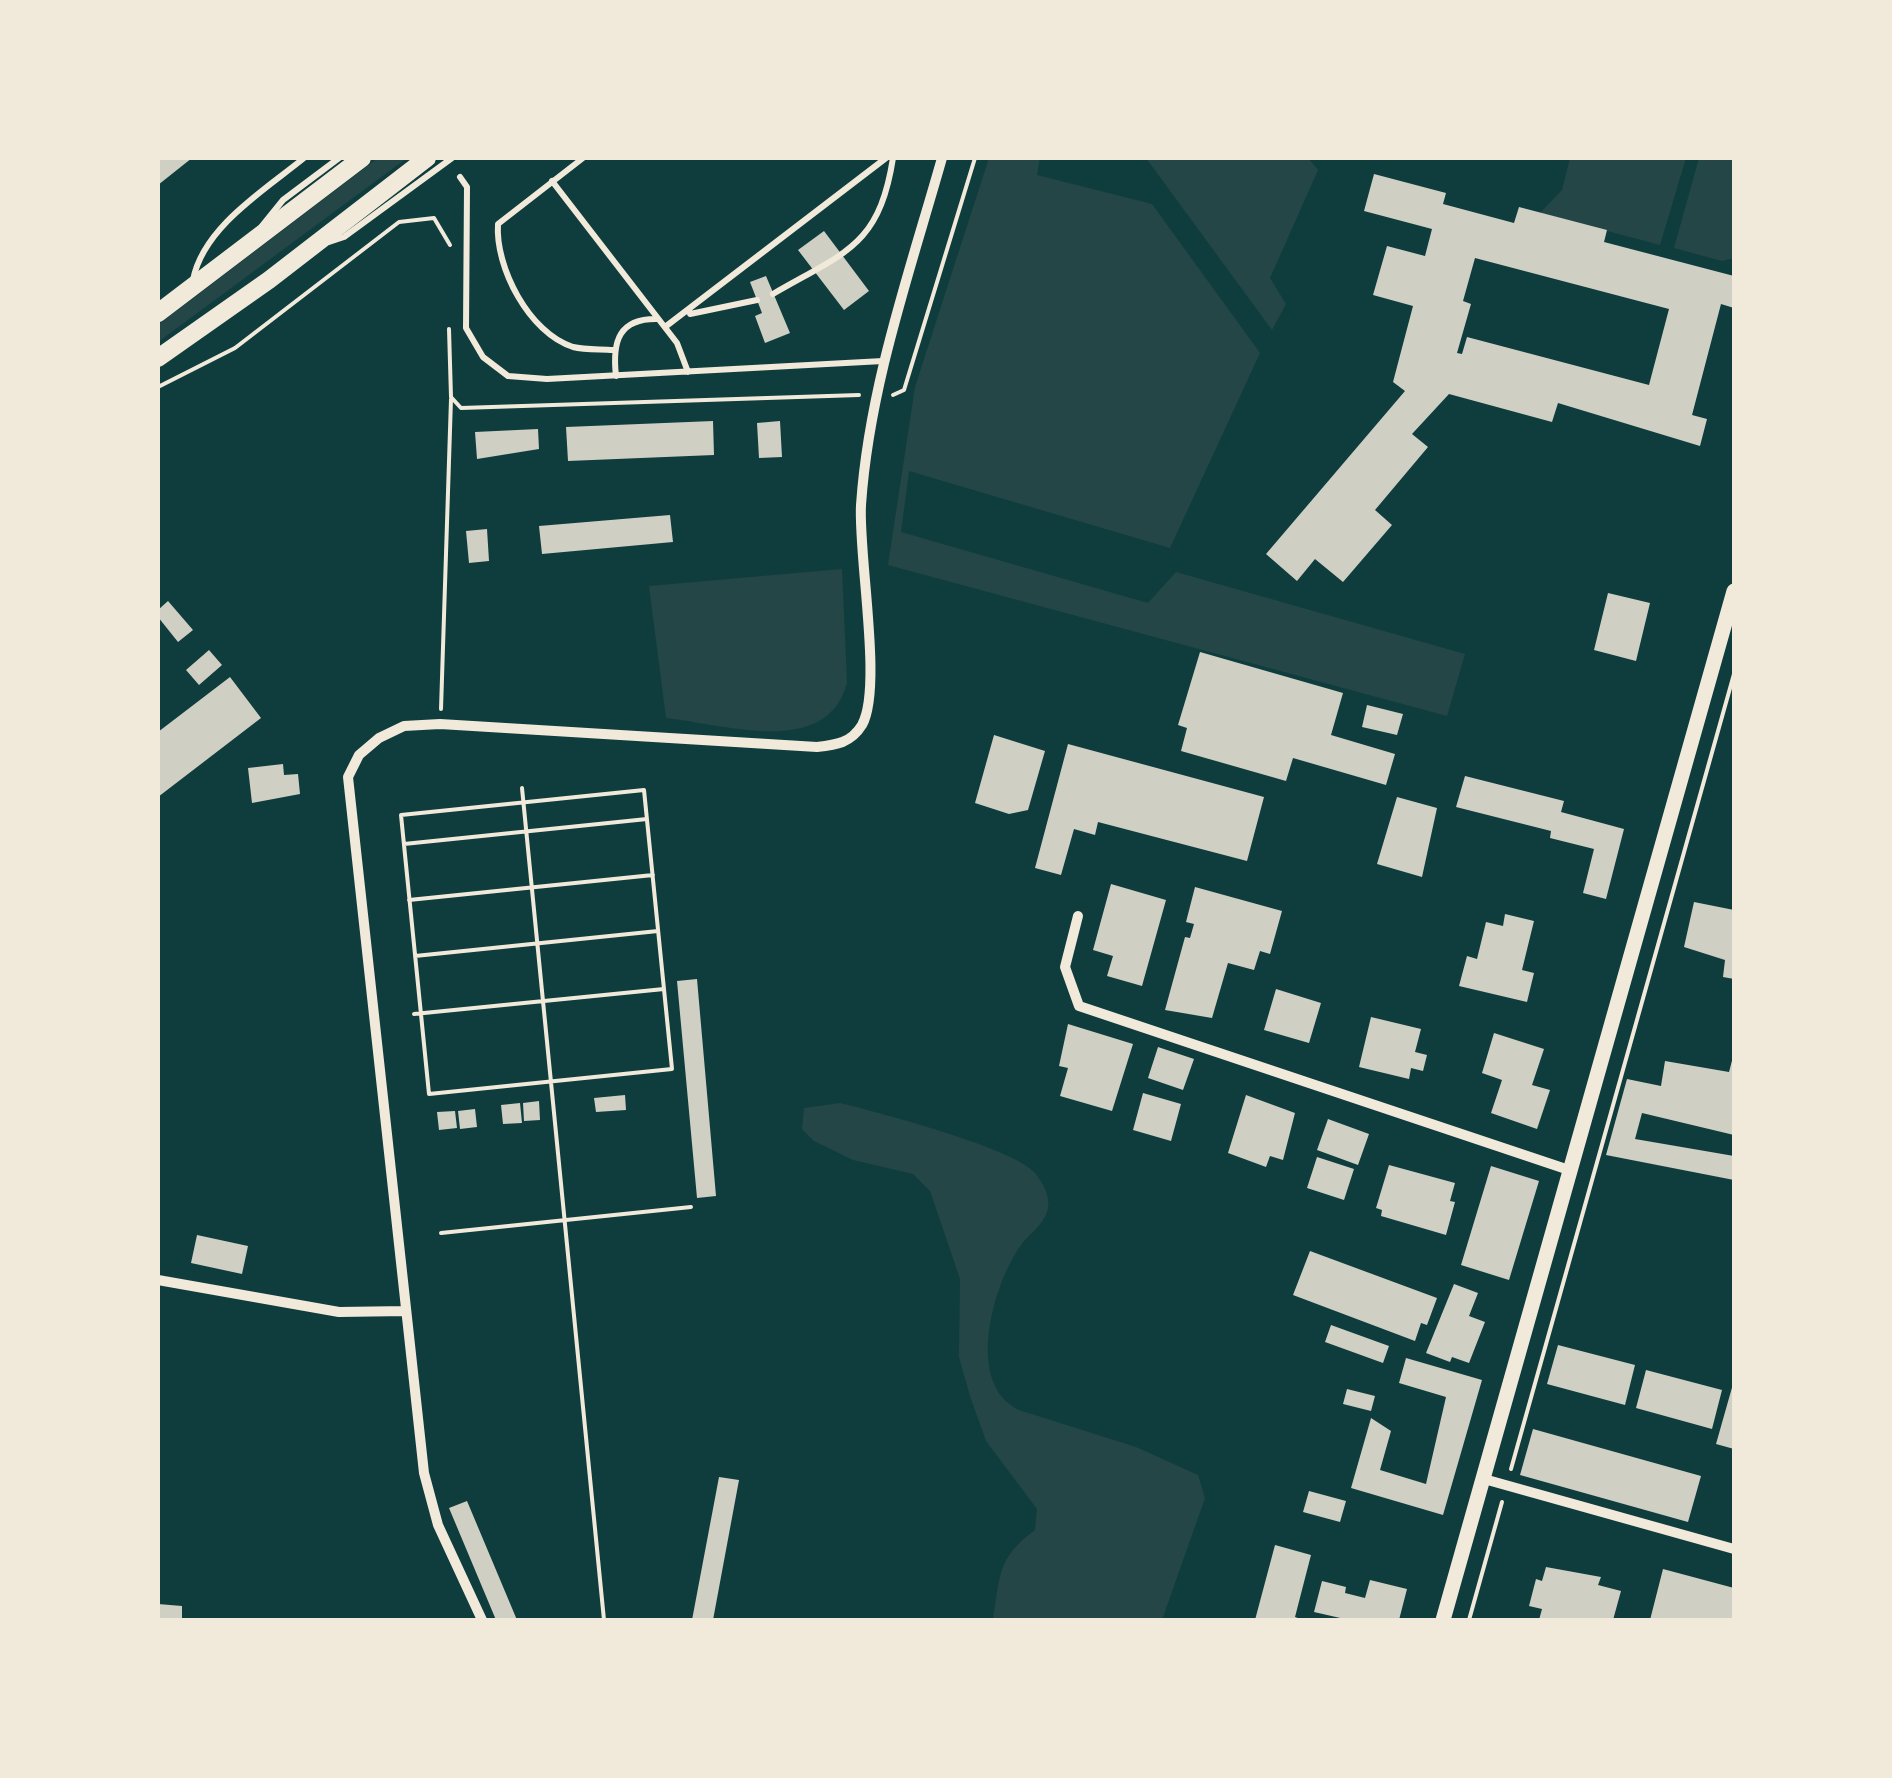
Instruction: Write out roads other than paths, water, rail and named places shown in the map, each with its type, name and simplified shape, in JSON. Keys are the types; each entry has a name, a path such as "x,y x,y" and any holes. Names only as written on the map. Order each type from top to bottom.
{"main road":[{"path":"158,313 362,158"},
{"path":"158,358 427,158"}],"street":[{"path":"482,1620 438,1526 430,1496 348,778 359,754 378,738 404,726 440,724 817,747 842,745 862,726 870,703 861,507 885,361 942,158"},
{"path":"1444,1620 1734,591"},
{"path":"1078,916 1064,968 1079,1006 1572,1171"},
{"path":"158,1280 339,1312 406,1311"},
{"path":"1484,1479 1734,1548"}],"lane":[{"path":"190,292 195,267 216,236 238,212 304,158"},
{"path":"249,246 284,200 339,158"},
{"path":"309,249 344,238 452,158"},
{"path":"583,158 498,224 496,246 506,280 543,325 571,346 613,350"},
{"path":"773,294 861,243 887,197 890,158"},
{"path":"666,328 890,158"},
{"path":"460,178 466,187 466,328 483,357 508,376 616,376 885,361"},
{"path":"552,181 678,343 688,372"},
{"path":"683,315 757,300"},
{"path":"616,376 613,350 619,332 638,319 659,319"}]}
